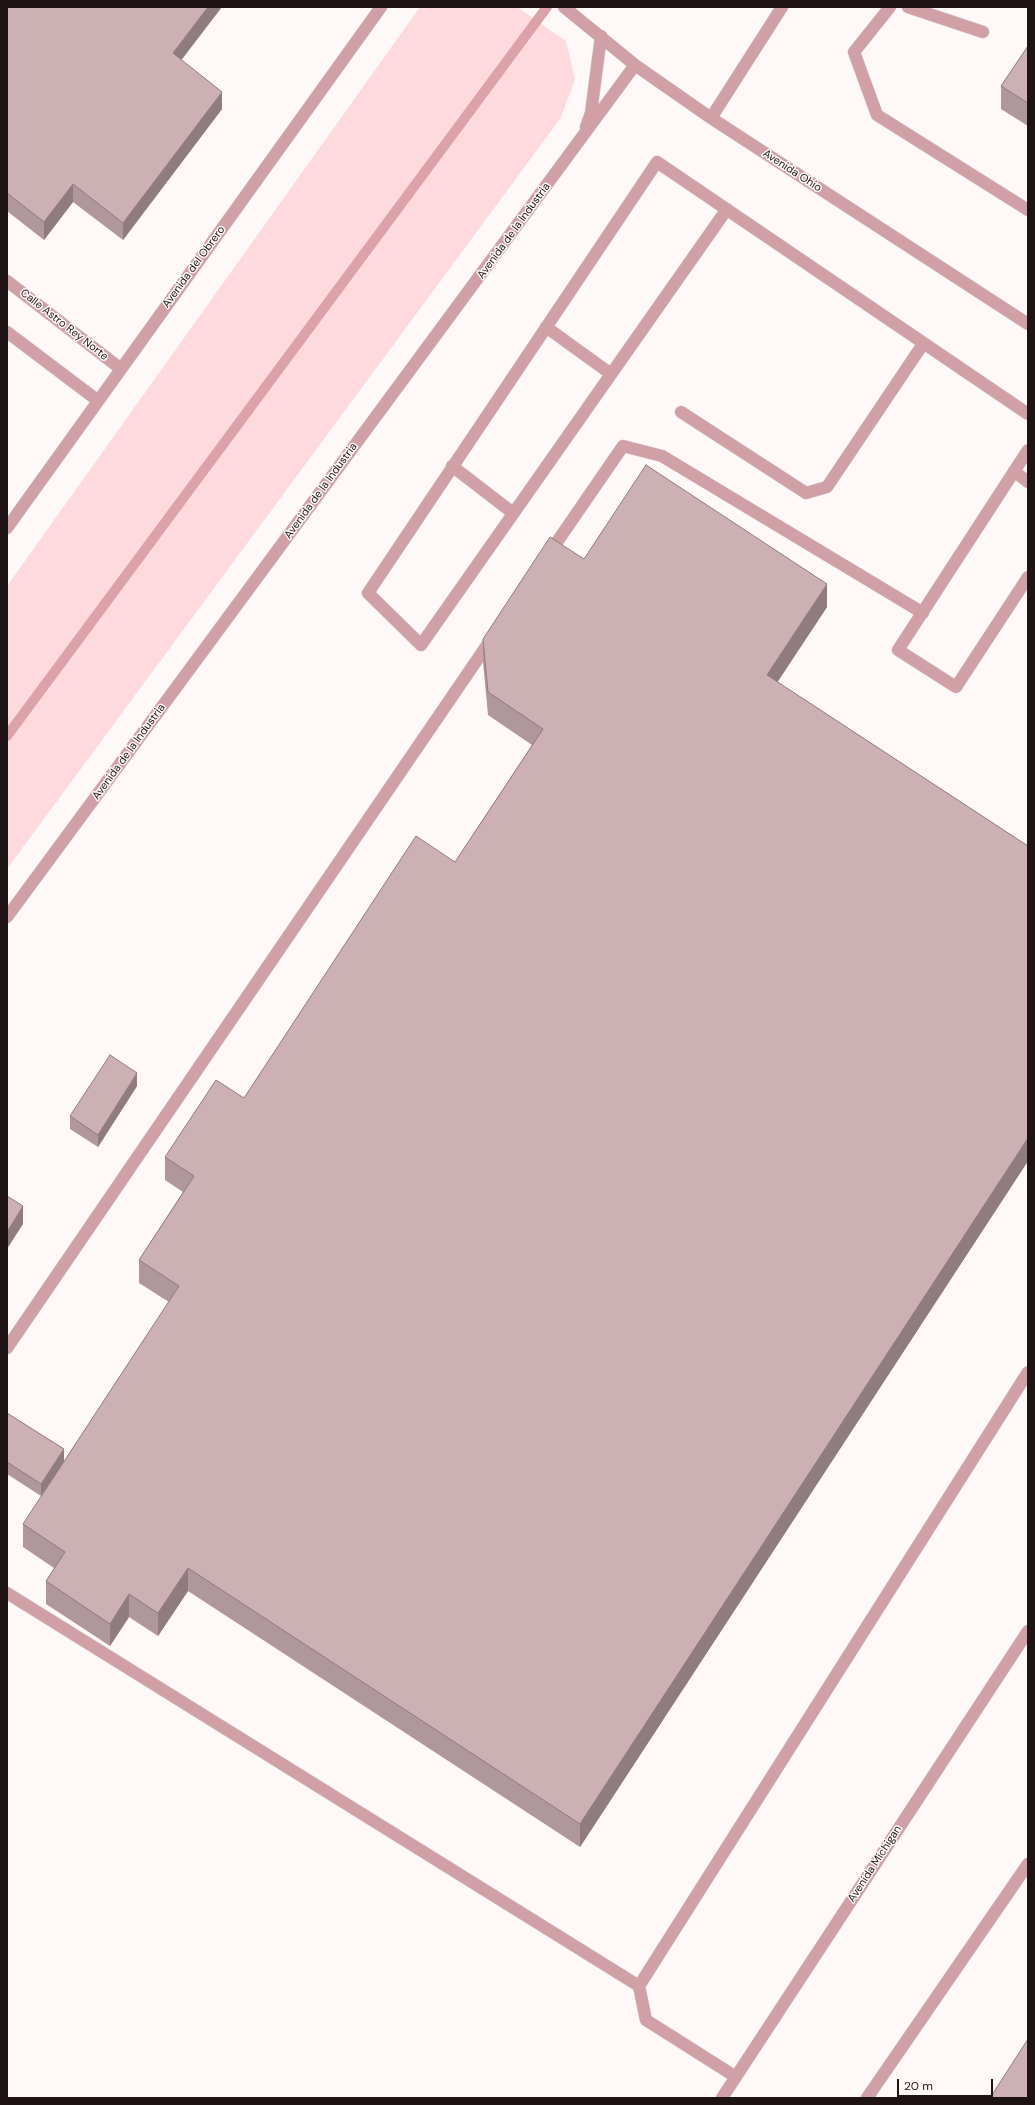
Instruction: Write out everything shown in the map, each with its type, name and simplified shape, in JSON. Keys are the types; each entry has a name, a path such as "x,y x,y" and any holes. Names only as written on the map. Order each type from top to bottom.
{"street":[{"name":"Avenida del Obrero","path":"7,528 97,400 121,369 381,7"},
{"name":"Avenida Ohio","path":"564,7 635,65 710,118 1028,324"},
{"path":"710,118 782,7"},
{"path":"890,7 854,52 877,115 1028,210"},
{"path":"908,7 983,32"},
{"path":"581,139 591,113 601,36"},
{"name":"Avenida de la Industria","path":"7,917 635,65"},
{"path":"726,209 421,645 368,593 657,162 1028,414"},
{"name":"Calle Astro Rey Norte","path":"7,281 121,369"},
{"path":"546,327 611,374"},
{"path":"7,332 97,400"},
{"path":"681,412 806,493 828,487 923,344"},
{"path":"542,564 623,446 662,456 923,613"},
{"path":"1028,450 898,650 956,687 1028,577"},
{"path":"452,466 513,514"},
{"path":"1014,471 1028,482"},
{"path":"7,1348 497,630"},
{"path":"736,2077 646,2020 639,1986 1028,1372"},
{"path":"7,1593 639,1986"},
{"name":"Avenida Míchigan","path":"722,2098 1028,1631"},
{"path":"867,2098 1028,1864"}],"shaded area":[{"path":"420,7 517,7 566,41 575,80 560,119 7,869 7,586"}],"building":[{"path":"7,7 208,7 173,53 222,92 123,223 73,184 44,222 7,193"},
{"path":"1028,46 1028,103 1001,86"},
{"path":"646,465 827,584 767,675 1028,846 1028,1138 580,1824 188,1568 158,1613 129,1594 110,1624 46,1581 65,1552 23,1524 179,1286 139,1260 194,1176 165,1157 216,1080 244,1098 416,836 455,862 543,729 488,692 483,639 550,537 584,559"},
{"path":"110,1055 137,1073 98,1135 70,1116"},
{"path":"7,1196 23,1206 7,1232"},
{"path":"7,1413 64,1449 41,1484 7,1462"},
{"path":"1028,2039 1028,2098 990,2098"}],"waterway":[{"path":"7,736 547,7"}]}
